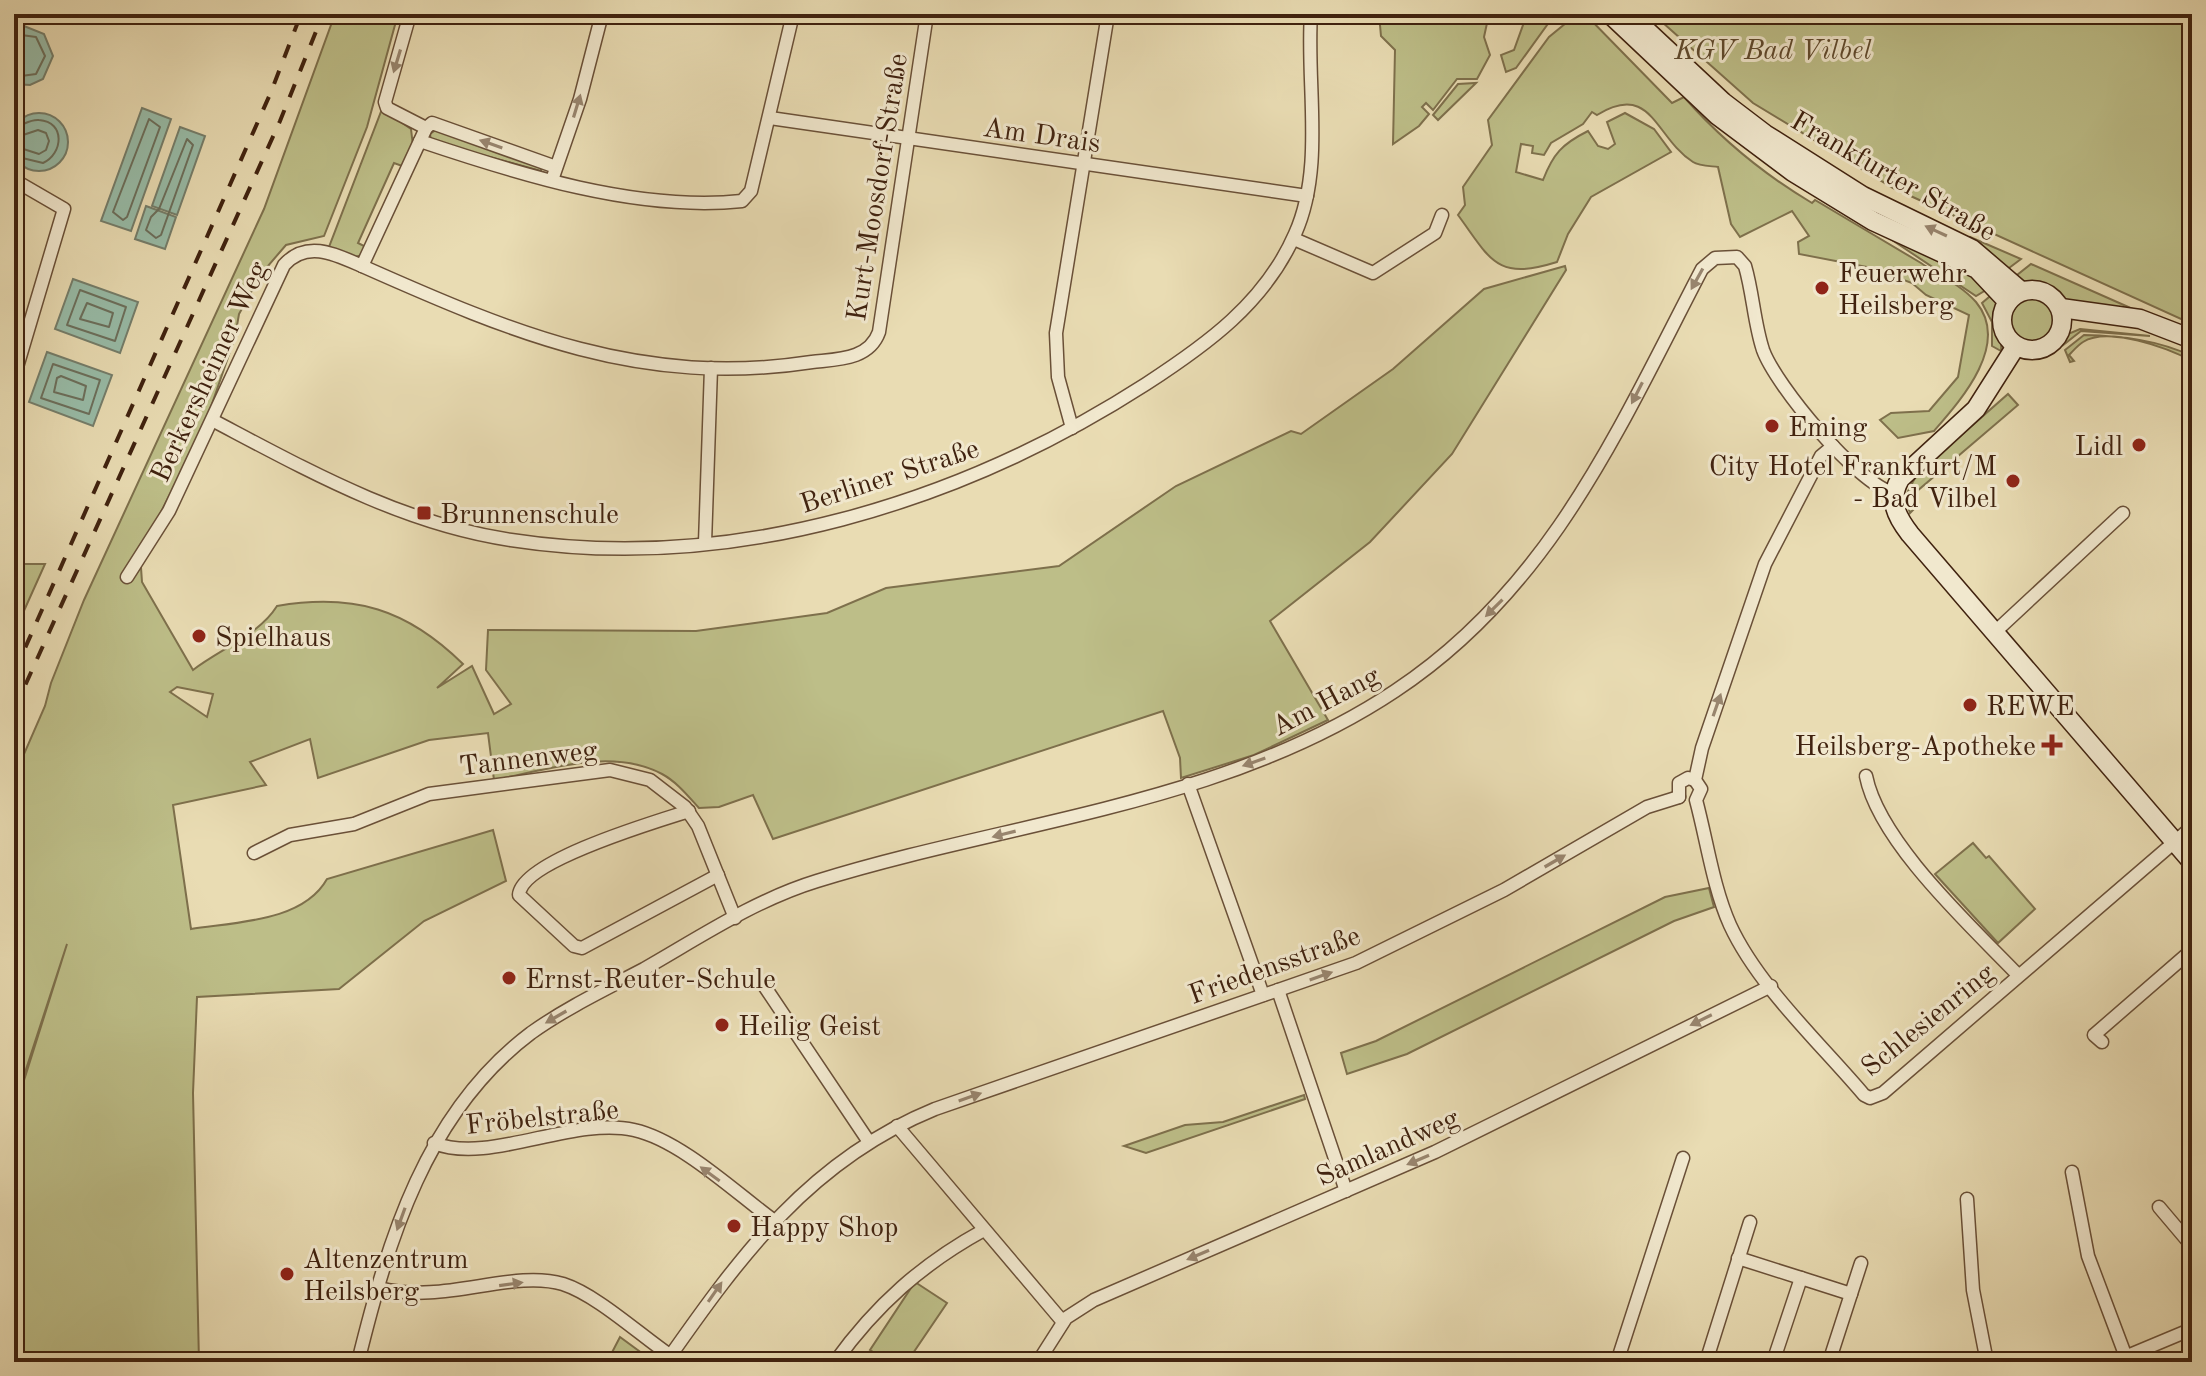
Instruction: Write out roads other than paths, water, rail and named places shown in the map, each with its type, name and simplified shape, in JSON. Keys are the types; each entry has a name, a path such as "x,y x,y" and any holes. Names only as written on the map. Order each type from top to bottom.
{"main road":[{"name":"Frankfurter Straße","path":"1610,14 1717,115 1793,172 1873,221 1977,269 2014,297"},
{"name":"Frankfurter Straße","path":"1629,14 1723,102 1765,134 1863,196 1972,249 2014,297"},
{"name":"Frankfurter Straße","path":"2014,297 2031,289 2049,294 2062,317 2140,319 2192,339"},
{"path":"2014,297 2003,326 2016,346 2027,350 2047,347 2058,337 2062,317 2088,324 2144,330 2192,346"},
{"path":"2016,346 1976,409 1906,471 1893,493 1893,504 1902,523 2192,862"}],"street":[{"path":"410,14 386,95 387,108 426,128"},
{"path":"552,180 580,99 602,14"},
{"path":"420,141 499,168 552,180 656,198 742,201 749,196 793,14"},
{"name":"Kurt-Moosdorf-Straße","path":"362,266 486,321 549,342 639,362 711,368 773,367 853,356 874,342 879,332 927,14"},
{"path":"1072,428 1061,392 1055,347 1108,14"},
{"name":"Berliner Straße","path":"214,421 342,488 401,512 469,532 568,547 705,543 799,529 923,495 993,468 1072,428 1186,358 1228,325 1271,279 1294,239 1307,196 1311,150 1311,14"},
{"name":"Am Drais","path":"770,118 1307,196"},
{"path":"362,266 426,128 432,123 556,167"},
{"path":"14,180 64,209 14,377"},
{"path":"1294,239 1373,273 1435,233 1442,215"},
{"name":"Berkersheimer Weg","path":"127,577 160,526 214,421 272,287 288,260 305,251 322,251 362,266"},
{"name":"Am Hang","path":"358,1362 409,1197 434,1143 476,1084 530,1034 771,898 816,881 1030,828 1188,784 1295,747 1354,717 1433,664 1491,611 1545,549 1574,508 1702,269 1715,258 1737,257 1745,266 1759,337 1771,367 1833,446"},
{"path":"705,543 711,368"},
{"path":"1833,446 1865,478 1893,493"},
{"name":"Schlesienring","path":"1695,780 1702,748 1765,564 1821,456 1833,446"},
{"path":"1995,632 2123,513"},
{"name":"Tannenweg","path":"254,853 290,835 354,824 429,794 600,770 650,780 667,789 689,811 735,918"},
{"path":"1866,776 1883,823 1960,915 2018,975"},
{"name":"Schlesienring","path":"1679,797 1679,783 1688,778 1695,780 1701,789 1696,800 1730,924 1771,986 1864,1095 1870,1098 1883,1093 2192,827"},
{"path":"1188,784 1263,995"},
{"path":"1679,797 1689,803 1696,800"},
{"name":"Friedensstraße","path":"668,1359 724,1280 773,1220 813,1183 869,1142 897,1126 935,1109 1348,966 1451,917 1647,807 1679,797"},
{"path":"689,811 599,841 527,879 519,895 574,946 582,948 718,875"},
{"path":"2102,1042 2094,1035 2192,950"},
{"name":"Samlandweg","path":"1038,1362 1063,1322 1094,1300 1438,1151 1771,986"},
{"path":"765,987 869,1142"},
{"path":"1278,990 1346,1191"},
{"path":"897,1126 1063,1322"},
{"name":"Fröbelstraße","path":"434,1143 459,1150 600,1127 636,1130 672,1147 773,1220"},
{"path":"1617,1362 1683,1158"},
{"path":"2072,1172 2088,1256 2126,1357"},
{"path":"1967,1199 1973,1290 1987,1362"},
{"path":"2159,1207 2192,1246"},
{"path":"1706,1362 1750,1222"},
{"path":"835,1362 894,1291 930,1261 984,1230"},
{"path":"1738,1258 1851,1294"},
{"path":"1829,1362 1861,1263"},
{"path":"1773,1362 1801,1278"},
{"path":"379,1288 430,1295 533,1281 561,1284 584,1295 668,1359"},
{"path":"2113,1362 2192,1329"},
{"path":"2148,1349 2154,1362"}],"water":[{"path":"24,26 44,34 53,56 43,79 30,85 14,84 14,27"},
{"path":"142,108 171,119 131,231 101,221"},
{"path":"39,113 60,121 68,142 60,163 39,171 18,163 10,142 18,121"},
{"path":"180,127 205,136 177,215 152,206"},
{"path":"146,206 176,217 165,249 135,239"},
{"path":"73,279 138,302 120,353 55,329"},
{"path":"47,352 112,375 93,426 29,402"}],"railway":[{"path":"14,673 271,92 301,14"},
{"path":"14,710 280,121 323,14"}],"place":[{"name":"Feuerwehr Heilsberg","path":"1822,288"},
{"name":"Eming","path":"1772,426"},
{"name":"Lidl","path":"2139,445"},
{"name":"City Hotel Frankfurt/M - Bad Vilbel","path":"2013,481"},
{"name":"Brunnenschule","path":"424,513"},
{"name":"Spielhaus","path":"199,636"},
{"name":"REWE","path":"1970,705"},
{"name":"Heilsberg-Apotheke","path":"2052,745"},
{"name":"Ernst-Reuter-Schule","path":"509,978"},
{"name":"Heilig Geist","path":"722,1025"},
{"name":"Happy Shop","path":"734,1226"},
{"name":"Altenzentrum Heilsberg","path":"287,1274"}],"park label":[{"name":"KGV Bad Vilbel","path":"1773,49"}]}
